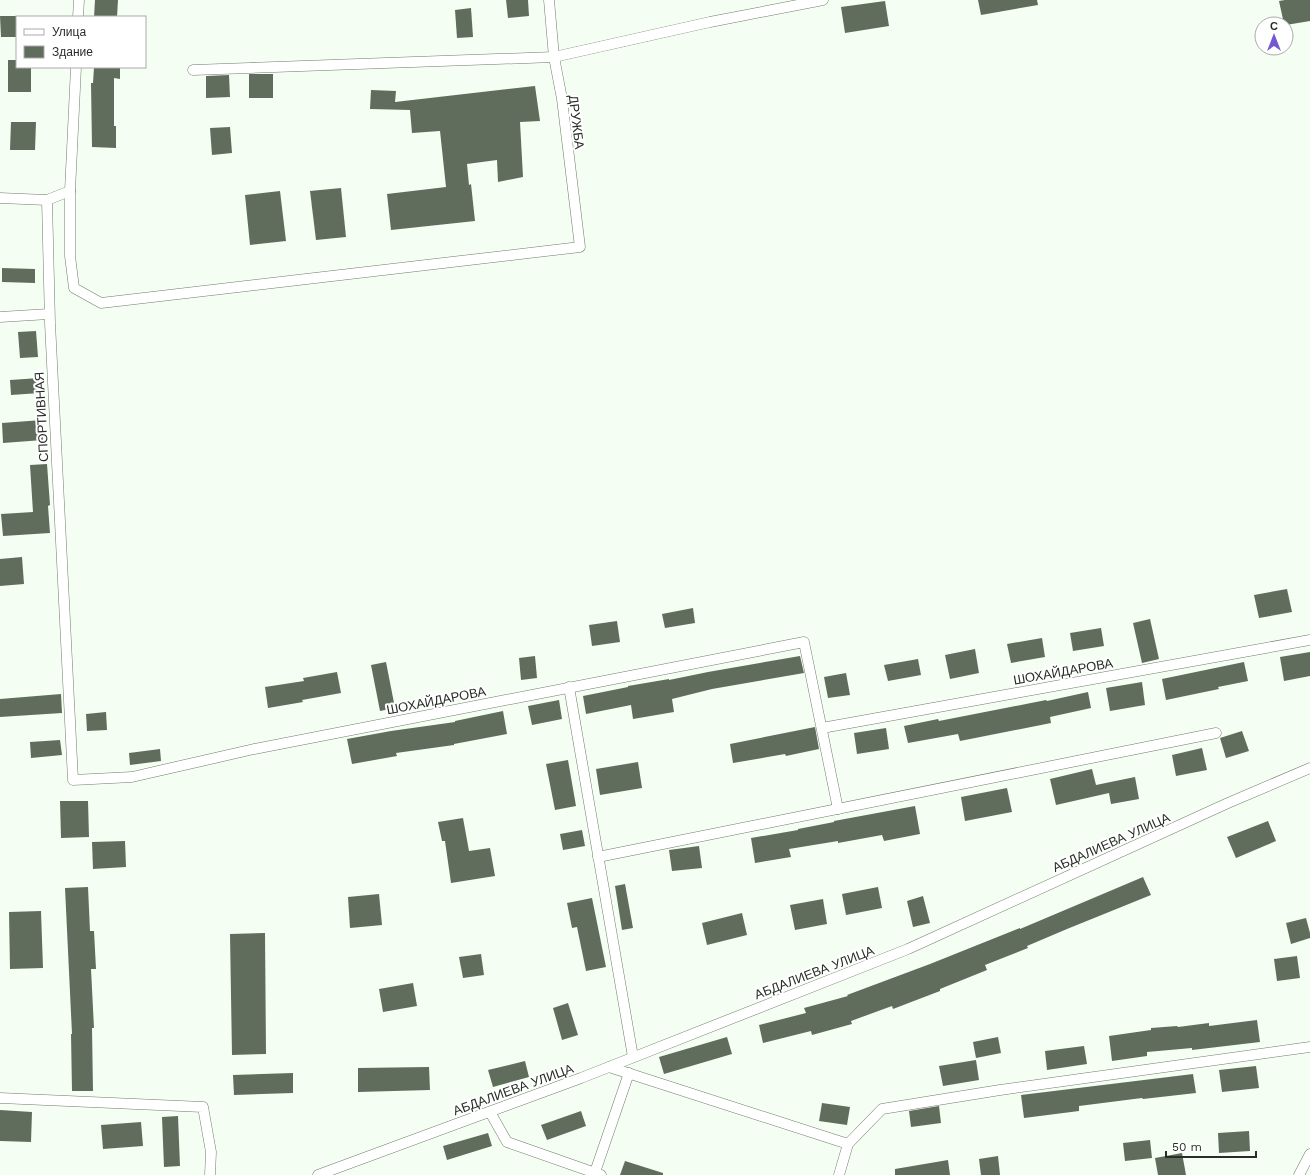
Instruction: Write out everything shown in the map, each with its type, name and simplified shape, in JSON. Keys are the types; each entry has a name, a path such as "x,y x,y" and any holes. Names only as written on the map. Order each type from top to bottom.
{"street":[{"path":"78,16 79,0"},
{"name":"ДРУЖБА","path":"70,191 70,256 74,288 101,303 580,247 562,99 554,57 549,0"},
{"path":"193,70 554,57 710,22 823,0"},
{"path":"0,198 47,200 70,191 76,68"},
{"name":"СПОРТИВНАЯ","path":"47,200 50,314 74,780"},
{"path":"0,318 50,314"},
{"name":"ШОХАЙДАРОВА","path":"74,780 132,777 254,749 804,642 822,728 1310,640"},
{"path":"569,687 633,1057"},
{"path":"822,728 838,809"},
{"path":"598,857 1216,733"},
{"name":"АБДАЛИЕВА УЛИЦА","path":"318,1175 490,1112 908,949 1228,803 1310,768"},
{"path":"839,1175 848,1144 882,1109 1000,1090 1310,1047"},
{"path":"609,1066 848,1144"},
{"path":"490,1112 507,1142 596,1174 629,1073"},
{"path":"0,1098 203,1107 211,1152 210,1175"},
{"path":"1299,1175 1310,1154"}],"building":[{"path":"95,0 118,0 117,16 94,16"},
{"path":"506,0 528,0 529,16 508,18"},
{"path":"978,0 1037,0 1038,5 981,15"},
{"path":"1310,0 1310,21 1294,24 1294,16 1282,16 1279,1"},
{"path":"885,1 889,26 845,33 841,7"},
{"path":"471,8 473,37 457,38 455,10"},
{"path":"0,16 16,16 16,37 1,37"},
{"path":"8,60 16,60 16,68 31,68 31,92 8,92"},
{"path":"94,68 120,68 120,79 114,78 114,126 116,126 116,148 92,147 91,83 93,83"},
{"path":"249,74 273,74 273,98 249,98"},
{"path":"229,75 230,97 206,98 206,76"},
{"path":"535,86 540,121 520,122 523,177 498,182 497,160 467,164 475,221 391,230 387,194 446,187 440,131 412,133 410,110 370,109 371,90 396,91 395,102"},
{"path":"11,122 36,122 35,150 10,150"},
{"path":"230,127 232,153 212,155 210,128"},
{"path":"341,188 346,237 316,240 310,191"},
{"path":"280,191 286,241 250,245 245,195"},
{"path":"2,268 35,269 35,283 2,282"},
{"path":"36,331 38,357 20,358 18,332"},
{"path":"39,378 40,393 11,395 10,380"},
{"path":"42,420 43,440 3,443 2,423"},
{"path":"47,464 50,505 48,506 50,533 3,536 1,514 33,512 30,465"},
{"path":"22,557 24,584 0,586 0,559"},
{"path":"1287,589 1292,612 1259,618 1254,595"},
{"path":"693,608 695,623 665,628 662,614"},
{"path":"1150,619 1159,659 1142,663 1133,623"},
{"path":"617,621 620,642 592,646 589,625"},
{"path":"1101,628 1104,646 1073,651 1070,633"},
{"path":"1042,638 1045,657 1011,663 1007,644"},
{"path":"975,649 979,673 950,679 945,655"},
{"path":"1310,652 1310,676 1284,681 1280,657"},
{"path":"535,656 537,678 521,680 519,658"},
{"path":"800,656 804,673 712,689 672,699 674,712 633,719 631,705 586,714 583,696 628,686"},
{"path":"918,659 921,675 888,681 884,665"},
{"path":"386,662 395,708 380,711 371,665"},
{"path":"1244,662 1248,681 1218,687 1219,689 1166,700 1162,679"},
{"path":"337,672 341,693 268,708 265,687 304,681 303,678"},
{"path":"846,673 850,695 828,698 824,677"},
{"path":"1142,682 1145,705 1110,711 1106,688"},
{"path":"1088,692 1091,708 1050,717 1051,723 960,741 958,734 908,743 904,726 938,719 939,721"},
{"path":"61,694 62,713 0,717 0,699"},
{"path":"559,700 562,719 532,725 528,706"},
{"path":"503,711 507,734 454,745 396,753 397,756 352,764 347,739 455,722"},
{"path":"106,712 107,730 87,731 86,714"},
{"path":"815,727 819,749 786,756 785,754 733,763 730,744"},
{"path":"886,728 889,749 857,754 854,733"},
{"path":"1242,731 1249,751 1226,758 1220,738"},
{"path":"60,740 62,755 31,758 30,742"},
{"path":"1202,748 1207,770 1176,776 1172,755"},
{"path":"160,749 161,761 130,765 129,753"},
{"path":"568,760 576,806 555,810 546,764"},
{"path":"638,762 642,788 600,795 596,769"},
{"path":"1092,769 1096,785 1135,777 1139,799 1111,804 1109,793 1056,805 1050,779"},
{"path":"1007,788 1012,812 965,821 961,797"},
{"path":"60,801 88,801 89,837 61,838"},
{"path":"915,806 920,834 884,841 882,835 838,843 838,841 789,849 791,857 755,863 751,838"},
{"path":"463,818 469,851 490,848 495,876 451,883 445,841 442,841 438,822"},
{"path":"1268,821 1276,841 1236,858 1227,837"},
{"path":"582,830 585,846 563,850 560,834"},
{"path":"125,841 126,867 93,869 92,842"},
{"path":"699,846 702,868 672,871 669,850"},
{"path":"1143,877 1151,895 1067,929 1027,946 1028,948 985,965 987,970 940,989 940,991 893,1009 892,1006 851,1021 852,1024 812,1035 811,1031 763,1043 759,1025 806,1013 804,1008 848,996 847,995 1020,929"},
{"path":"625,884 633,928 622,930 615,886"},
{"path":"88,887 90,931 94,931 96,969 91,969 94,1028 92,1028 93,1091 72,1091 72,1034 65,888"},
{"path":"878,887 882,908 846,915 842,894"},
{"path":"379,894 382,925 350,928 348,897"},
{"path":"923,896 930,923 913,927 907,901"},
{"path":"592,898 606,967 586,971 577,927 572,928 567,903"},
{"path":"823,899 827,924 795,930 790,905"},
{"path":"41,911 43,968 10,969 9,912"},
{"path":"742,913 747,935 707,945 702,923"},
{"path":"1306,918 1310,938 1291,944 1286,923"},
{"path":"265,933 266,1054 232,1055 230,934"},
{"path":"481,954 484,975 463,978 459,957"},
{"path":"1297,956 1300,978 1277,981 1274,959"},
{"path":"413,983 417,1006 383,1012 379,989"},
{"path":"568,1003 578,1035 562,1040 553,1008"},
{"path":"1257,1020 1260,1042 1192,1050 1192,1048 1147,1052 1147,1056 1112,1061 1109,1036 1151,1030 1151,1028 1178,1027 1209,1023 1209,1026"},
{"path":"727,1037 732,1054 664,1074 659,1057"},
{"path":"998,1037 1001,1053 976,1058 973,1042"},
{"path":"1084,1046 1087,1064 1047,1070 1045,1051"},
{"path":"976,1060 979,1080 943,1086 939,1066"},
{"path":"525,1061 529,1077 493,1087 488,1070"},
{"path":"1256,1066 1259,1088 1222,1092 1219,1070"},
{"path":"429,1067 430,1090 358,1092 358,1068"},
{"path":"293,1073 293,1093 234,1095 233,1075"},
{"path":"1193,1074 1196,1093 1079,1106 1079,1111 1024,1118 1021,1095"},
{"path":"822,1103 850,1107 847,1125 819,1121"},
{"path":"939,1106 941,1123 911,1127 909,1111"},
{"path":"0,1110 32,1112 31,1142 0,1141"},
{"path":"581,1111 586,1126 547,1140 541,1125"},
{"path":"178,1116 180,1166 164,1167 162,1117"},
{"path":"141,1122 143,1146 103,1149 101,1125"},
{"path":"1249,1131 1250,1151 1219,1153 1218,1133"},
{"path":"488,1133 492,1146 447,1160 443,1146"},
{"path":"1150,1140 1152,1158 1125,1161 1123,1143"},
{"path":"1182,1153 1186,1175 1158,1175 1155,1158"},
{"path":"998,1156 1000,1175 981,1175 979,1159"},
{"path":"948,1160 950,1175 895,1175 895,1169"},
{"path":"625,1161 663,1173 663,1175 620,1175"}]}
